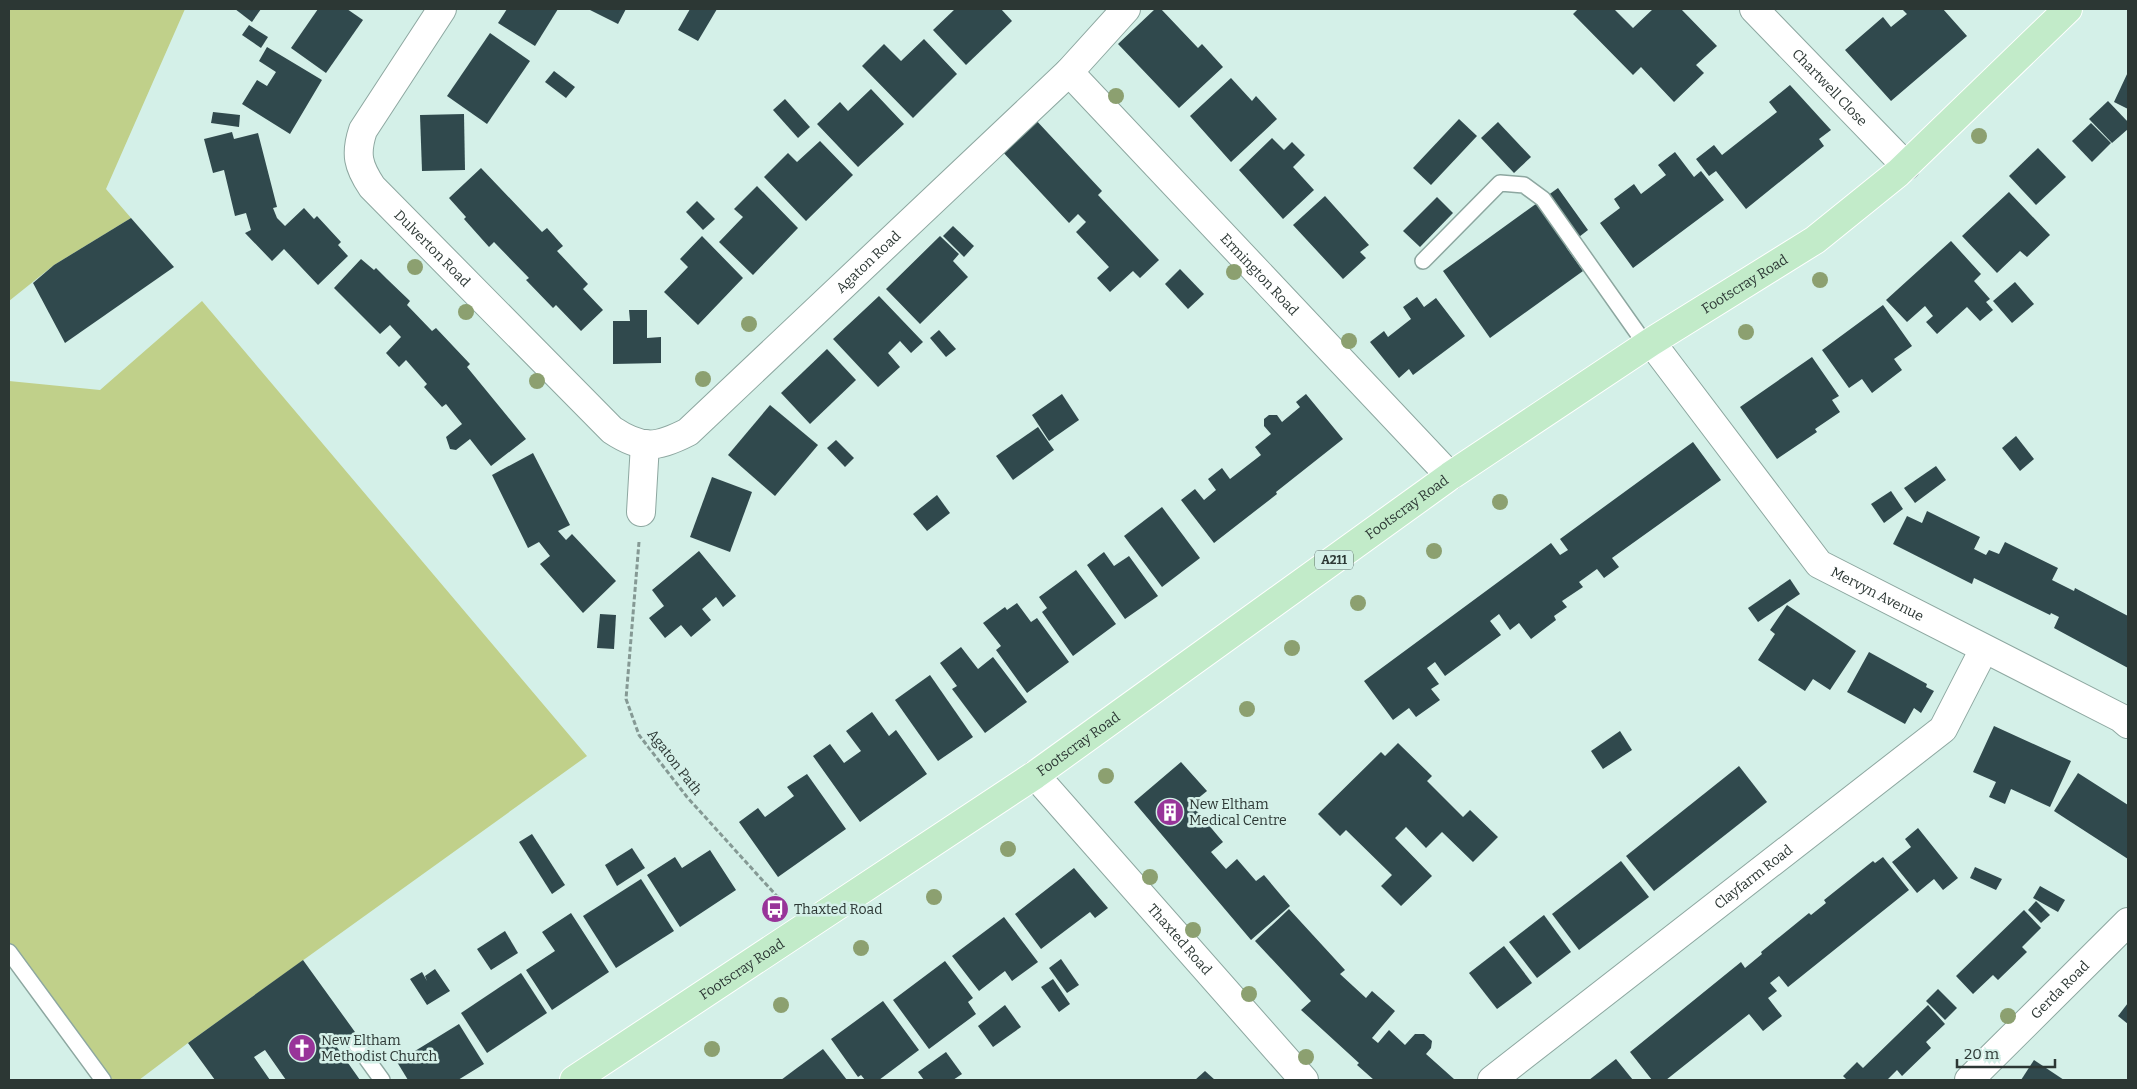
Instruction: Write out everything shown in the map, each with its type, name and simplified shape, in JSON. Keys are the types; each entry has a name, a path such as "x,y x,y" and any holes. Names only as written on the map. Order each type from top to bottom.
{"main road":[{"name":"Footscray Road","path":"574,1080 1036,775 1450,476 1648,344 1815,240 1906,166 2068,9"}],"street":[{"name":"Dulverton Road","path":"442,9 363,130 358,144 361,170 372,187 612,430 628,440 645,444"},
{"name":"Agaton Road","path":"645,444 666,444 688,432 1069,72 1126,9"},
{"name":"Chartwell Close","path":"1754,9 1906,166"},
{"name":"Ermington Road","path":"1069,72 1450,476"},
{"name":"Mervyn Avenue","path":"1648,344 1819,564 2121,718 2128,724"},
{"path":"641,512 645,444"},
{"name":"Clayfarm Road","path":"1492,1080 1943,729 1984,648"},
{"name":"Thaxted Road","path":"1036,775 1304,1080"},
{"name":"Gerda Road","path":"1969,1080 2128,922"}],"lane":[{"path":"1423,262 1500,183 1524,185 1543,199 1648,344"},
{"path":"9,952 103,1080"},
{"path":"356,1044 382,1080"}],"path":[{"name":"Agaton Path","path":"641,512 626,698 639,735 687,797 777,894 803,928"}],"green space":[{"path":"9,9 185,9 106,189 131,218 54,265 9,301"},
{"path":"202,301 587,756 139,1080 105,1080 9,942 9,381 100,390"}],"building":[{"path":"235,9 261,9 252,22"},
{"path":"318,9 347,9 363,20 326,73 291,48"},
{"path":"507,9 558,9 535,46 498,23"},
{"path":"588,9 626,9 618,24"},
{"path":"690,9 717,9 698,41 678,30"},
{"path":"955,9 1001,9 1012,21 966,65 933,30"},
{"path":"1155,9 1161,9 1198,48 1202,44 1223,67 1179,108 1118,44"},
{"path":"1578,9 1614,9 1633,28 1653,9 1681,9 1717,46 1696,65 1704,73 1674,102 1641,67 1633,75 1573,14"},
{"path":"1902,9 1943,9 1967,36 1891,101 1845,50 1883,17 1891,27 1907,14"},
{"path":"249,25 268,37 261,48 242,35"},
{"path":"490,33 530,61 487,124 447,96"},
{"path":"924,39 957,74 913,118 862,66 884,44 901,61"},
{"path":"267,47 322,80 290,134 242,104 257,80 267,86 276,72 259,61"},
{"path":"554,71 575,87 566,98 545,82"},
{"path":"2128,72 2128,109 2114,102"},
{"path":"1231,78 1252,101 1256,96 1277,119 1231,162 1190,116"},
{"path":"1790,85 1831,130 1819,139 1824,146 1746,209 1716,171 1709,176 1696,159 1714,145 1722,155 1777,112 1769,102"},
{"path":"871,89 904,124 858,167 817,124 840,102 848,111"},
{"path":"785,99 810,127 798,138 773,110"},
{"path":"2108,101 2128,122 2128,129 2112,143 2089,119"},
{"path":"213,112 240,115 239,127 211,123"},
{"path":"464,114 465,170 422,171 420,115"},
{"path":"1034,118 1102,191 1098,195 1159,260 1140,278 1133,271 1110,292 1097,278 1109,267 1076,232 1086,222 1078,214 1069,223 1001,150"},
{"path":"1459,119 1477,136 1431,185 1413,168"},
{"path":"1498,122 1531,157 1514,173 1481,138"},
{"path":"2091,123 2111,143 2092,162 2072,141"},
{"path":"232,132 234,139 258,133 277,207 273,208 277,218 285,226 304,208 314,219 317,216 341,242 338,245 348,256 318,285 284,249 272,261 245,233 251,230 246,213 235,216 224,170 213,173 204,139"},
{"path":"1272,138 1284,150 1292,142 1305,155 1293,167 1314,190 1283,219 1239,170"},
{"path":"820,141 853,175 806,221 764,177 788,153 797,162"},
{"path":"2038,148 2066,177 2036,205 2009,176"},
{"path":"1675,152 1694,177 1701,171 1724,200 1633,268 1600,223 1620,208 1614,199 1634,184 1641,194 1666,175 1658,165"},
{"path":"481,168 542,232 547,228 563,246 557,251 588,284 583,289 603,310 581,331 556,305 553,308 526,280 529,278 494,242 489,247 464,219 466,217 449,198"},
{"path":"757,186 798,228 753,275 719,242 743,217 734,209"},
{"path":"1558,188 1588,230 1566,247 1583,271 1490,338 1443,271"},
{"path":"2009,192 2050,235 2027,257 2020,251 1997,273 1962,236"},
{"path":"1325,196 1369,245 1360,252 1366,258 1343,279 1293,225"},
{"path":"1437,197 1453,213 1420,247 1403,231"},
{"path":"697,201 715,219 703,230 686,212"},
{"path":"131,218 174,267 65,343 33,283 54,265"},
{"path":"953,226 974,246 964,257 943,236"},
{"path":"702,236 743,278 698,325 664,292 688,267 680,259"},
{"path":"940,236 959,254 953,261 968,277 920,324 886,289"},
{"path":"1951,241 1981,274 1974,281 1990,299 1986,302 1993,310 1980,321 1967,307 1937,334 1926,322 1933,316 1925,306 1907,322 1886,300"},
{"path":"361,259 374,270 376,268 410,301 407,305 432,331 436,328 470,364 467,367 526,439 491,466 470,439 456,450 450,449 446,437 462,424 446,404 442,407 424,387 427,384 406,360 399,367 386,353 401,337 390,325 380,334 334,288"},
{"path":"1180,269 1204,294 1188,309 1165,284"},
{"path":"2015,282 2034,304 2012,323 1993,301"},
{"path":"879,296 923,342 911,353 900,341 888,353 900,367 878,387 833,339"},
{"path":"1417,297 1424,307 1436,298 1465,336 1413,375 1409,369 1399,378 1370,342 1384,331 1388,337 1411,319 1403,307"},
{"path":"1883,305 1912,346 1894,359 1902,370 1872,393 1862,379 1849,388 1822,350"},
{"path":"629,310 647,310 647,338 661,337 661,363 613,364 613,321 630,321"},
{"path":"939,330 956,349 946,357 930,338"},
{"path":"827,349 856,380 810,424 781,393"},
{"path":"1812,357 1839,396 1832,400 1840,412 1815,429 1817,432 1777,459 1740,407"},
{"path":"1062,394 1079,420 1049,441 1032,415"},
{"path":"1306,394 1343,439 1214,543 1181,500 1195,489 1204,500 1216,490 1208,479 1222,468 1230,479 1261,455 1255,447 1271,434 1264,426 1264,419 1269,415 1277,415 1282,422 1300,407 1296,402"},
{"path":"770,405 818,445 775,496 728,455"},
{"path":"1038,427 1054,450 1013,480 996,456"},
{"path":"2016,436 2034,459 2020,471 2002,448"},
{"path":"836,440 854,458 845,467 827,448"},
{"path":"1693,442 1721,480 1612,558 1619,567 1604,578 1597,569 1579,582 1583,587 1562,601 1567,607 1554,616 1556,620 1531,639 1519,623 1510,630 1499,614 1490,621 1501,635 1445,676 1435,662 1427,668 1439,684 1431,689 1440,700 1416,717 1409,708 1393,720 1364,681 1551,543 1560,555 1568,550 1560,539"},
{"path":"533,453 570,525 558,531 566,540 572,534 616,581 583,613 540,564 550,556 539,542 528,548 492,475"},
{"path":"1936,466 1946,480 1915,503 1904,488"},
{"path":"712,477 752,492 730,552 690,537"},
{"path":"1891,491 1903,509 1884,523 1871,504"},
{"path":"937,495 950,513 927,531 913,514"},
{"path":"1162,507 1200,558 1162,587 1124,536"},
{"path":"1927,511 1980,537 1974,549 1986,555 1989,550 1999,554 2005,542 2058,568 2052,580 2074,591 2075,588 2128,616 2128,668 2054,628 2059,617 2051,613 2050,615 1974,578 1972,584 1893,544 1907,516 1922,523"},
{"path":"699,551 736,596 723,607 716,597 702,609 711,620 691,637 681,625 665,638 649,618 664,606 652,590"},
{"path":"1104,552 1114,566 1129,556 1158,596 1125,619 1087,565"},
{"path":"1076,570 1116,624 1073,656 1042,612 1047,608 1039,597"},
{"path":"1790,579 1800,594 1758,622 1748,608"},
{"path":"1017,603 1031,622 1037,618 1069,662 1027,693 996,650 1001,646 983,623 1005,607 1007,610"},
{"path":"1787,605 1856,651 1830,690 1813,679 1805,691 1758,660 1775,634 1770,630"},
{"path":"600,614 616,615 614,649 597,648"},
{"path":"961,647 978,669 993,657 1027,702 985,733 952,689 957,686 940,663"},
{"path":"1869,652 1927,684 1926,687 1934,691 1921,713 1914,708 1905,724 1847,692"},
{"path":"930,675 973,737 938,761 895,700"},
{"path":"872,712 889,736 896,730 927,774 860,822 813,756 830,744 844,763 861,751 846,731"},
{"path":"1994,726 2071,761 2050,807 2011,789 2005,804 1989,797 1996,782 1973,772"},
{"path":"1620,731 1632,750 1603,769 1591,751"},
{"path":"1398,743 1432,776 1427,781 1463,817 1470,810 1498,837 1473,862 1442,832 1426,848 1406,827 1395,838 1432,876 1401,906 1381,886 1392,875 1346,830 1340,836 1318,814 1381,752 1385,756"},
{"path":"1181,762 1207,791 1191,804 1223,842 1211,852 1226,869 1237,859 1256,881 1264,875 1290,906 1251,940 1134,802"},
{"path":"1739,766 1767,802 1654,891 1626,856"},
{"path":"2078,773 2128,805 2128,859 2054,811"},
{"path":"807,774 846,829 778,877 739,822 758,808 765,817 794,796 787,787"},
{"path":"1918,828 1958,878 1943,890 1934,879 1917,893 1892,862 1911,847 1905,839"},
{"path":"532,834 565,885 552,894 519,842"},
{"path":"632,848 645,868 617,886 605,865"},
{"path":"710,850 736,890 680,927 647,875 675,857 682,868"},
{"path":"1883,857 1909,890 1788,987 1779,976 1770,983 1777,991 1768,998 1782,1016 1763,1031 1749,1014 1666,1080 1652,1080 1630,1052 1741,962 1745,968 1762,954 1761,952 1809,913 1811,915 1826,903 1824,900 1873,861 1875,863"},
{"path":"1621,861 1649,897 1579,950 1552,914"},
{"path":"1975,867 2002,879 1996,890 1970,878"},
{"path":"1074,868 1108,908 1095,918 1090,912 1041,949 1015,914"},
{"path":"641,879 674,931 616,968 583,916"},
{"path":"2040,886 2065,900 2058,912 2033,898"},
{"path":"2036,901 2050,915 2041,923 2028,910"},
{"path":"1289,909 1345,970 1340,974 1366,998 1372,991 1395,1011 1372,1038 1378,1043 1389,1030 1405,1045 1415,1034 1424,1034 1432,1041 1431,1048 1426,1054 1454,1079 1374,1080 1357,1065 1359,1063 1301,1010 1311,1001 1255,941"},
{"path":"2024,910 2041,928 2022,947 2027,952 1998,980 1993,975 1973,994 1956,976"},
{"path":"571,913 609,972 552,1010 526,970 555,951 542,932"},
{"path":"1544,915 1571,952 1537,978 1509,942"},
{"path":"1004,917 1038,962 1012,981 1005,971 979,991 952,956"},
{"path":"505,931 518,953 491,970 477,949"},
{"path":"1504,946 1532,983 1497,1009 1469,973"},
{"path":"1061,959 1079,985 1067,993 1049,968"},
{"path":"303,960 355,1032 336,1046 360,1080 286,1080 265,1050 254,1057 270,1080 215,1080 188,1043"},
{"path":"945,961 973,998 968,1002 976,1014 929,1049 893,1000"},
{"path":"435,969 450,991 427,1005 410,979 422,972 427,981 425,976"},
{"path":"521,973 547,1013 487,1053 461,1013"},
{"path":"1053,979 1070,1004 1059,1012 1041,987"},
{"path":"1938,989 1957,1008 1945,1020 1926,1001"},
{"path":"883,1001 919,1050 879,1080 865,1080 861,1075 858,1077 831,1039"},
{"path":"2128,1003 2128,1024 2118,1016"},
{"path":"1005,1005 1021,1027 993,1047 978,1026"},
{"path":"1928,1005 1945,1024 1926,1042 1931,1048 1902,1076 1897,1070 1887,1080 1847,1080 1843,1076 1857,1062 1863,1068"},
{"path":"459,1024 484,1064 458,1080 408,1080 397,1062"},
{"path":"823,1049 847,1080 781,1080 797,1068"},
{"path":"946,1052 962,1074 953,1080 924,1080 918,1072"},
{"path":"1616,1059 1633,1080 1589,1080"},
{"path":"2034,1060 2064,1080 2021,1080"},
{"path":"1205,1071 1215,1080 1195,1080"}],"place":[{"name":"New Eltham Medical Centre","path":"1170,812"},
{"name":"Thaxted Road","path":"775,909"},
{"name":"New Eltham Methodist Church","path":"302,1048"}]}
